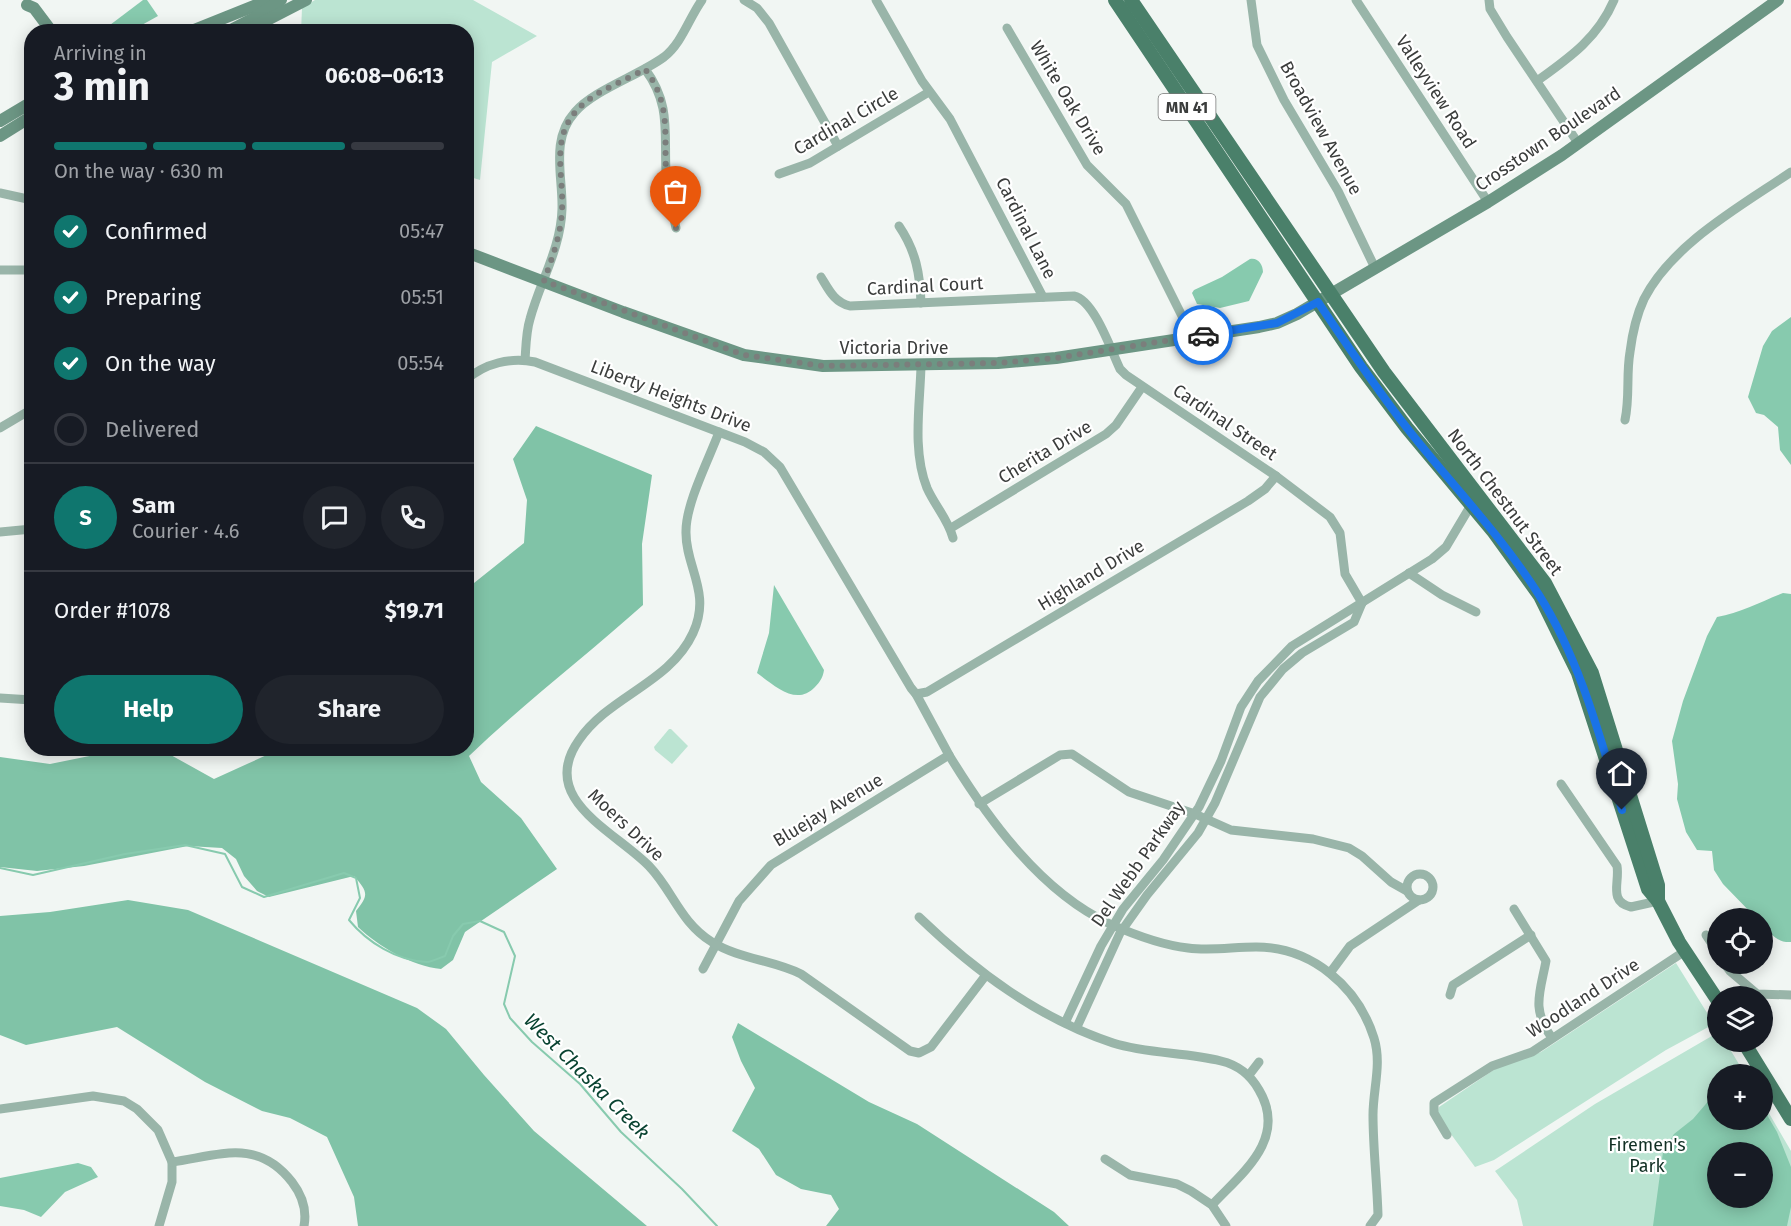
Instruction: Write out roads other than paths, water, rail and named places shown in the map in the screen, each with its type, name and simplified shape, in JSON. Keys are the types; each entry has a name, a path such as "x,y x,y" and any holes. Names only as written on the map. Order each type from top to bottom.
{"main road":[{"name":"North Chestnut Street","path":"1115,0 1324,298 1521,549 1545,583 1562,612 1595,684 1658,885 1658,901"},
{"name":"North Chestnut Street","path":"1131,0 1401,419 1517,563 1540,596 1582,684 1641,870 1648,889 1658,901"},
{"name":"MN 41","path":"1658,901 1685,951 1708,986"},
{"path":"1750,1052 1791,1119"}],"street":[{"path":"209,24 269,0"},
{"path":"242,24 281,0"},
{"path":"260,24 306,0"},
{"path":"525,360 528,328 556,246 561,218 559,155 569,119 583,103 665,56 676,44 702,0"},
{"path":"744,0 757,8 769,23 838,146"},
{"name":"Cardinal Lane","path":"876,0 929,92 950,119 1044,297 1074,296 1084,300 1111,349"},
{"name":"Broadview Avenue","path":"1251,0 1257,45 1284,100 1338,190 1375,268"},
{"name":"Valleyview Road","path":"1356,0 1488,202"},
{"path":"1489,0 1490,9 1578,143"},
{"path":"1537,81 1575,54 1594,35 1614,0"},
{"name":"Crosstown Boulevard","path":"1324,298 1488,202 1578,143 1778,0"},
{"path":"26,2 28,12 36,24"},
{"path":"26,2 46,24"},
{"name":"White Oak Drive","path":"1007,28 1087,165 1126,204 1192,336"},
{"path":"645,69 658,89 665,114 666,173 676,228"},
{"name":"Cardinal Circle","path":"779,174 802,167 929,92"},
{"path":"0,121 24,107"},
{"path":"0,136 24,121"},
{"path":"1625,420 1629,399 1630,353 1643,300 1670,262 1688,246 1791,172"},
{"path":"0,193 24,198"},
{"path":"899,226 910,242 916,258 921,303"},
{"name":"Victoria Drive","path":"474,255 744,355 823,366 998,363 1111,349 1277,323 1324,298"},
{"path":"0,270 24,270"},
{"name":"Cardinal Court","path":"821,277 834,298 845,305 1044,297"},
{"name":"Cardinal Street","path":"1111,349 1120,369 1142,387 1276,476 1330,517 1340,533 1345,574 1362,603"},
{"name":"Liberty Heights Drive","path":"474,374 493,364 525,360 719,432 765,452 780,467 910,688 916,694"},
{"name":"Cherita Drive","path":"921,366 920,463 927,487 952,533 1106,434 1116,425 1142,387"},
{"path":"0,428 24,414"},
{"name":"Moers Drive","path":"719,432 687,519 687,547 699,590 699,612 693,634 673,663 591,725 577,742 566,770 568,788 576,801 650,866 690,925 717,945 732,952 801,974 902,1047 916,1052 931,1047 986,975"},
{"name":"Highland Drive","path":"916,694 927,692 1248,501 1265,489 1276,476"},
{"name":"Del Webb Parkway","path":"1065,1023 1113,925 1132,895 1163,860 1195,814 1221,762 1241,707 1258,681 1292,646 1432,560 1446,547 1471,505"},
{"path":"0,532 24,530"},
{"path":"1409,573 1442,595 1476,612"},
{"name":"Del Webb Parkway","path":"1077,1027 1123,928 1198,833 1206,819 1224,785 1240,739 1260,697 1283,669 1302,653 1354,622 1362,603"},
{"path":"916,694 979,804 1054,887 1090,914 1156,942 1187,948 1254,947 1271,949 1302,958 1330,973 1347,989 1363,1012 1377,1052 1373,1148 1378,1215 1370,1226"},
{"path":"0,699 24,700"},
{"path":"979,804 1060,755 1068,754 1129,792 1195,814 1231,830 1313,839 1349,848 1362,856 1391,882 1407,891 1411,897 1419,900"},
{"name":"Bluejay Avenue","path":"704,969 739,902 771,865 950,756"},
{"path":"1561,784 1617,866 1616,891 1619,901 1631,907 1658,901"},
{"path":"1330,973 1350,946 1433,892 1434,883 1424,873 1407,884 1407,891"},
{"path":"1514,909 1546,961 1538,1008 1542,1025 1552,1038"},
{"path":"919,917 986,975 1050,1017 1112,1042 1136,1048 1218,1060 1235,1066 1249,1075 1267,1108 1267,1137 1250,1166 1212,1205"},
{"path":"1450,995 1453,985 1531,935"},
{"name":"Woodland Drive","path":"1447,1134 1434,1113 1434,1103 1492,1066 1532,1052 1685,951"},
{"path":"1734,974 1757,994 1791,995"},
{"path":"1249,1075 1259,1062"},
{"path":"0,1109 93,1096 124,1101 148,1118 158,1130 172,1162 172,1182 159,1226"},
{"path":"172,1162 243,1152 257,1154 278,1168 297,1188 304,1204 304,1226"},
{"path":"1105,1159 1130,1175 1177,1184 1212,1205 1226,1226"}],"waterway":[{"name":"West Chaska Creek","path":"0,868 33,875 125,854 185,845 225,854 242,887 264,897 344,873 356,878 360,898 349,920 374,943 405,958 427,962 445,956 453,936 463,924 480,921 504,932 515,956 504,1004 510,1018 532,1042 580,1084 621,1132 682,1189 717,1226"}],"park label":[{"name":"Firemen's Park","path":"1647,1155"}]}
